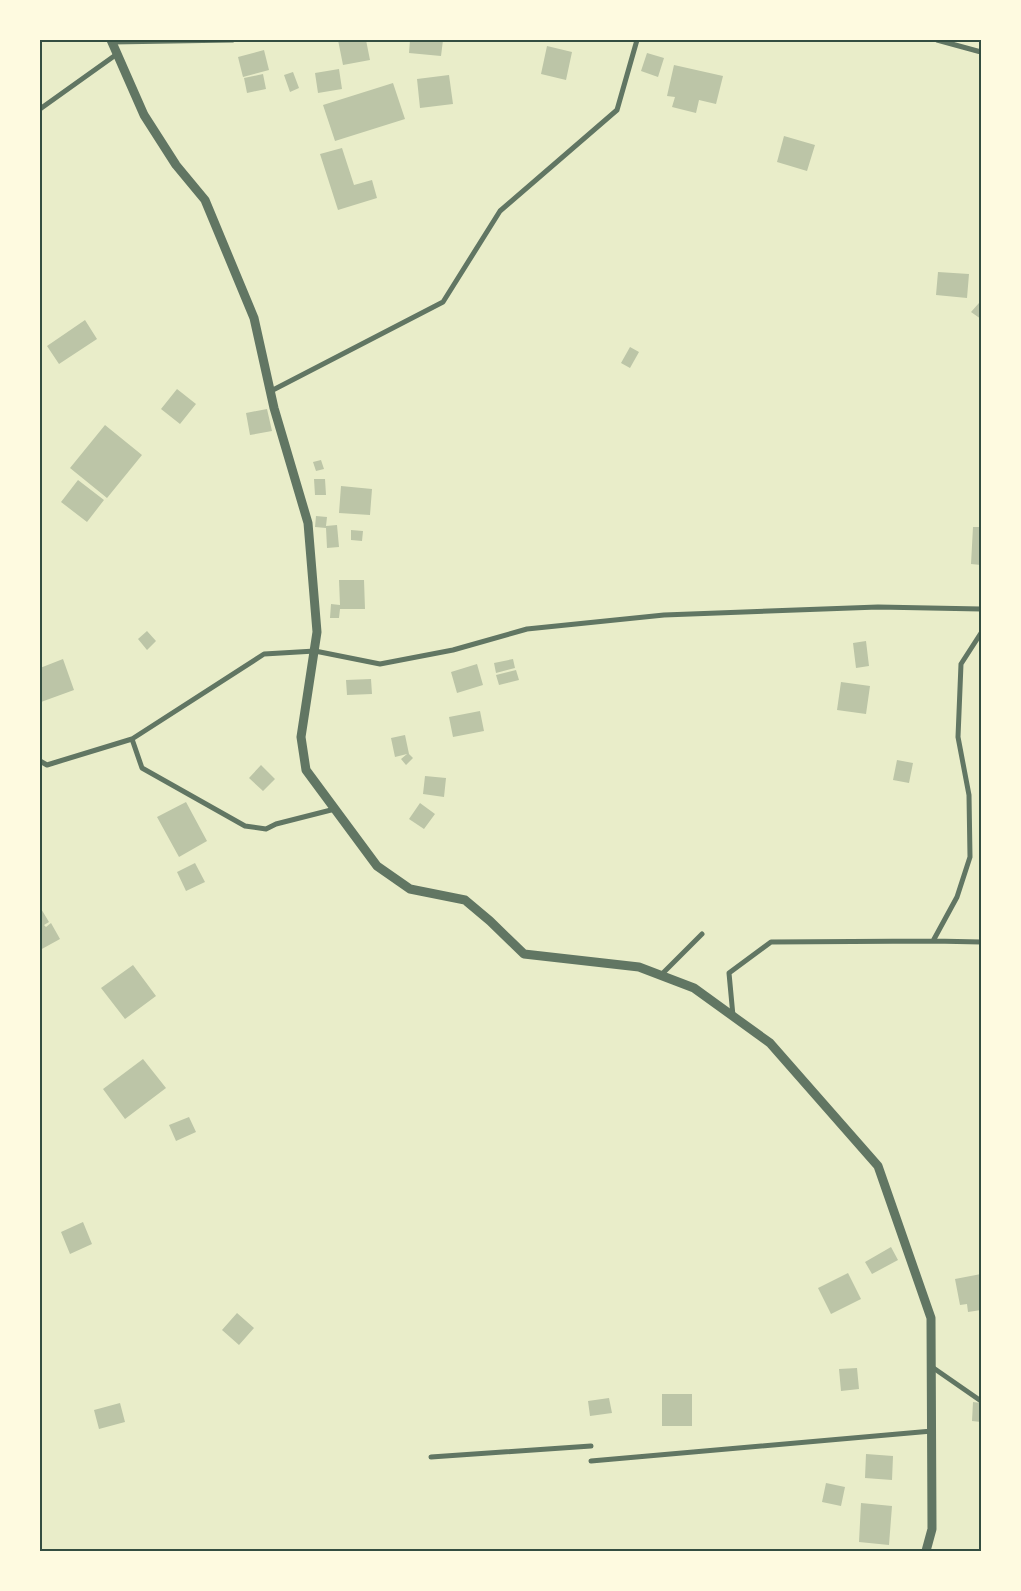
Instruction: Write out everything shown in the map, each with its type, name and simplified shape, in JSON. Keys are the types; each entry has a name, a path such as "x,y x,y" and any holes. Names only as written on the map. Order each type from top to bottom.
{"street":[{"path":"233,40 112,41 144,115 176,165 205,200 254,318 271,391 308,523 318,632 302,737 306,770 377,866 410,889 465,900 524,954 639,966 694,988 770,1043 878,1166 931,1318 932,1529 926,1551"},
{"path":"271,391 443,302 500,211 617,110 637,40"},
{"path":"937,40 981,52"},
{"path":"40,109 117,54"},
{"path":"40,761 47,766 132,739 264,654 315,650 380,664 454,650 527,629 664,615 878,607 981,609"},
{"path":"933,941 957,897 970,857 969,795 958,737 961,664 981,633"},
{"path":"132,739 142,768 245,826 266,829 276,824 334,809"},
{"path":"661,976 702,934"},
{"path":"733,1016 729,973 771,942 981,942"},
{"path":"931,1366 981,1401"},
{"path":"591,1461 932,1432"},
{"path":"431,1457 591,1446"}],"building":[{"path":"338,40 366,40 370,60 343,65"},
{"path":"410,40 443,40 441,56 409,53"},
{"path":"547,46 572,52 566,80 541,74"},
{"path":"264,50 269,70 243,77 238,57"},
{"path":"647,53 664,58 658,77 641,71"},
{"path":"674,65 723,76 716,104 699,100 696,113 672,107 675,97 667,96"},
{"path":"339,69 342,89 318,93 315,73"},
{"path":"293,72 299,88 290,92 284,75"},
{"path":"263,74 266,89 247,93 244,78"},
{"path":"449,75 453,104 420,108 417,79"},
{"path":"393,83 405,119 335,141 323,105"},
{"path":"784,136 815,145 807,171 777,162"},
{"path":"342,148 354,185 372,180 377,198 338,210 320,154"},
{"path":"938,272 969,274 967,298 936,295"},
{"path":"979,303 981,305 981,319 971,312"},
{"path":"85,320 97,339 59,364 47,346"},
{"path":"630,347 639,352 630,368 621,363"},
{"path":"177,389 196,404 180,424 161,409"},
{"path":"267,409 272,431 250,435 246,413"},
{"path":"105,425 142,455 107,498 70,468"},
{"path":"321,460 324,469 316,471 313,462"},
{"path":"314,479 325,479 326,495 315,495"},
{"path":"78,480 104,500 87,522 61,502"},
{"path":"341,486 372,489 370,515 339,513"},
{"path":"316,516 327,517 326,526 337,525 339,547 327,548 326,528 315,527"},
{"path":"973,527 981,527 981,565 971,564"},
{"path":"351,530 363,531 362,541 351,540"},
{"path":"339,580 364,580 365,609 340,609 339,618 330,618 331,604 340,605"},
{"path":"147,631 156,641 147,650 138,639"},
{"path":"866,641 869,666 856,668 853,643"},
{"path":"63,659 74,690 41,702 40,668"},
{"path":"513,659 515,668 496,673 494,663"},
{"path":"477,664 483,685 457,693 451,672"},
{"path":"516,670 519,680 499,685 496,675"},
{"path":"371,679 372,694 347,695 346,680"},
{"path":"841,682 870,686 866,714 837,710"},
{"path":"480,711 484,731 453,737 449,717"},
{"path":"405,735 409,754 413,758 406,765 401,759 407,754 395,757 391,738"},
{"path":"897,760 913,763 909,783 893,780"},
{"path":"261,765 275,779 263,791 249,778"},
{"path":"425,776 446,778 444,797 423,794"},
{"path":"186,802 207,841 179,857 157,817"},
{"path":"420,803 435,814 424,829 409,819"},
{"path":"195,863 205,882 186,891 177,872"},
{"path":"40,907 49,922 44,925 46,927 51,923 60,939 40,950"},
{"path":"133,965 156,996 125,1019 101,988"},
{"path":"143,1059 166,1088 125,1119 103,1089"},
{"path":"189,1117 196,1132 176,1141 169,1125"},
{"path":"83,1222 92,1244 70,1254 61,1232"},
{"path":"891,1247 898,1260 872,1274 865,1262"},
{"path":"848,1273 861,1299 831,1314 818,1288"},
{"path":"981,1274 981,1310 968,1312 967,1304 960,1305 955,1279"},
{"path":"237,1313 254,1328 239,1345 222,1330"},
{"path":"857,1368 859,1389 841,1391 839,1369"},
{"path":"662,1394 692,1394 692,1426 662,1426"},
{"path":"609,1398 612,1413 590,1416 588,1401"},
{"path":"973,1402 981,1403 981,1422 972,1421"},
{"path":"120,1403 125,1422 99,1429 94,1410"},
{"path":"866,1454 893,1456 892,1480 865,1478"},
{"path":"826,1483 845,1487 841,1506 822,1502"},
{"path":"861,1503 892,1506 889,1545 859,1542"}]}
